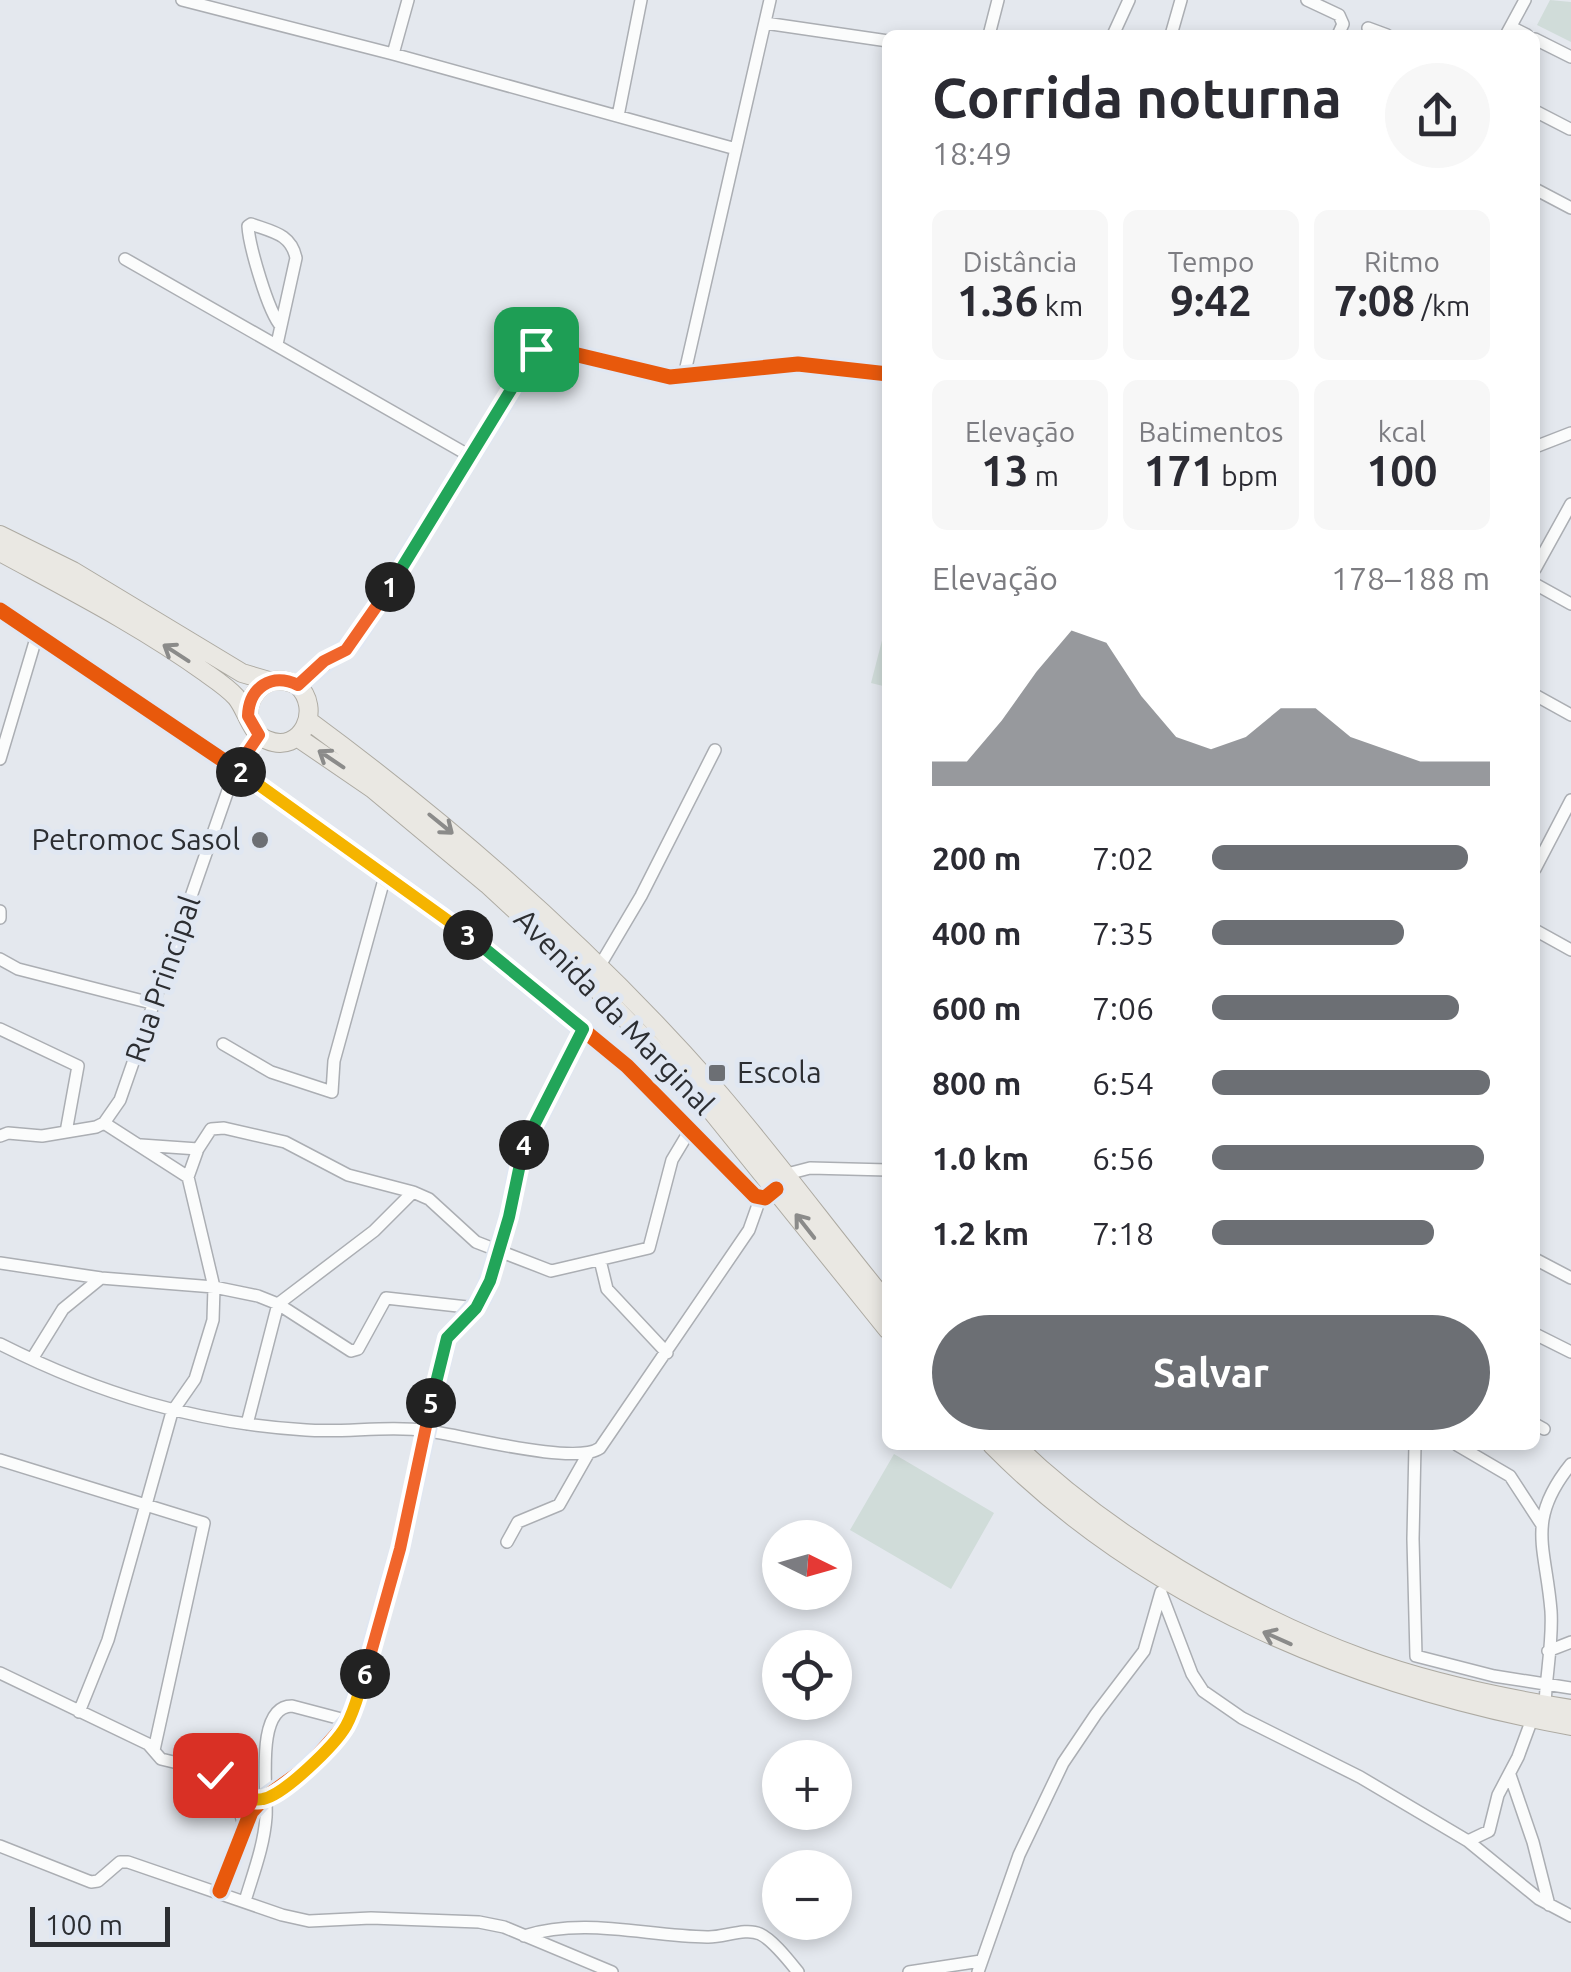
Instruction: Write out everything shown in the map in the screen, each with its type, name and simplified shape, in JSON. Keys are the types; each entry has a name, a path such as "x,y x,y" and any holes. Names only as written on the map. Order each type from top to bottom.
{"main road":[{"path":"0,535 73,571 242,674 298,685 308,697 309,721 297,737 278,742 259,735 232,692 204,671 95,603 0,552"},
{"path":"248,716 252,695 269,681"},
{"name":"Avenida da Marginal","path":"309,721 454,833 599,968 709,1082 774,1187 882,1298"},
{"name":"Avenida da Marginal","path":"297,737 384,798 566,956 698,1093 882,1322"},
{"path":"997,1450 1059,1506 1163,1586 1270,1636 1401,1686 1539,1712 1571,1709"},
{"path":"1021,1450 1127,1536 1260,1612 1363,1658 1539,1712 1571,1726"}],"street":[{"path":"182,0 736,149"},
{"path":"393,54 408,0"},
{"path":"618,116 641,0"},
{"path":"684,376 770,0"},
{"path":"990,30 998,0"},
{"path":"1115,30 1130,0"},
{"path":"1172,30 1180,0"},
{"path":"1306,0 1339,15 1343,24 1340,30"},
{"path":"1509,30 1525,0"},
{"path":"765,23 882,40"},
{"path":"1368,28 1373,30"},
{"path":"1540,42 1571,57"},
{"path":"1540,114 1570,129"},
{"path":"1540,192 1571,208"},
{"path":"277,344 281,326 296,258 286,237 251,224 250,241 271,311 281,326"},
{"path":"125,260 470,456"},
{"path":"298,685 355,640 540,346 657,376 798,364 882,373"},
{"path":"1540,445 1571,432"},
{"path":"1540,560 1571,504"},
{"path":"1540,587 1571,604"},
{"path":"0,610 236,769 458,927 627,1066 690,1130 774,1187"},
{"path":"0,760 37,635"},
{"path":"1540,698 1571,714"},
{"name":"Rua Principal","path":"104,1123 120,1100 236,769 259,735"},
{"path":"599,968 641,896 715,750"},
{"path":"1540,862 1565,825 1571,800"},
{"path":"223,1044 271,1072 332,1092 334,1061 385,876"},
{"path":"1540,933 1571,950"},
{"path":"0,959 18,969 155,1004"},
{"path":"0,1029 78,1066 66,1132"},
{"path":"447,1338 476,1308 490,1281 509,1217 520,1156 583,1029"},
{"path":"0,1136 42,1136 104,1123 188,1177"},
{"path":"78,1712 108,1640 172,1412 200,1367 213,1320 214,1288 188,1177 198,1149 211,1129 224,1128 285,1142 348,1175 413,1192 429,1200 476,1242 550,1271 649,1248 672,1160 690,1130"},
{"path":"137,1145 198,1149"},
{"path":"0,1344 124,1397 172,1412 308,1430 425,1430 536,1450 588,1454 600,1448 749,1230 774,1187 810,1168 882,1170"},
{"path":"247,1424 278,1304 374,1231 413,1192"},
{"path":"600,1260 607,1288 666,1353"},
{"path":"1540,1262 1571,1278"},
{"path":"0,1263 258,1296 278,1304 351,1351 358,1349 386,1298 476,1308"},
{"path":"32,1360 62,1309 101,1278"},
{"path":"220,1891 244,1825 264,1798 308,1767 349,1721 400,1549 454,1306"},
{"path":"1540,1336 1571,1352"},
{"path":"1415,1450 1416,1656 1452,1667 1571,1688"},
{"path":"1465,1450 1510,1476 1542,1526"},
{"path":"507,1542 518,1522 559,1506 588,1454"},
{"path":"0,1460 146,1508 202,1520 205,1527 154,1750"},
{"path":"1468,1841 1488,1831 1498,1795 1539,1712 1546,1685 1552,1615 1541,1550 1542,1526 1546,1502 1571,1464"},
{"path":"1163,1586 1192,1674 1203,1691 1242,1718 1360,1778 1468,1841 1549,1905 1571,1916"},
{"path":"909,1972 979,1967 1019,1855 1048,1793 1086,1728 1144,1652 1163,1586"},
{"path":"1548,1651 1571,1642"},
{"path":"0,1673 140,1739 169,1763 207,1770 233,1790 264,1798"},
{"path":"245,1901 263,1839 263,1758 277,1712 292,1706 349,1721"},
{"path":"1510,1775 1549,1905"},
{"path":"233,1790 244,1825"},
{"path":"0,1846 91,1882 98,1881 120,1862 128,1862 308,1921 464,1920 504,1928 612,1972"},
{"path":"524,1936 582,1925 713,1938 754,1932 762,1935 798,1972"}],"shaded area":[{"path":"1550,0 1571,2 1571,42 1537,25"},
{"path":"882,640 882,686 871,683"},
{"path":"894,1454 994,1513 951,1589 852,1531"}],"cycle path":[{"path":"297,685 355,640 540,346 670,377 798,364 882,373"},
{"path":"0,610 236,769 458,927 627,1066 755,1196 765,1198 776,1189"},
{"path":"220,1891 251,1812 308,1767 349,1721 400,1549 447,1338 483,1297 509,1217 520,1156 583,1029"}],"place":[{"name":"Petromoc Sasol","path":"260,840"},
{"name":"Escola","path":"717,1073"}],"route":[{"path":"215,1775 233,1790 262,1800 308,1767 349,1721 400,1549 447,1338 483,1297 509,1217 520,1156 583,1029 458,927 236,769 259,735 248,716 248,705 260,686 278,679 298,685 355,640 536,349"}]}
